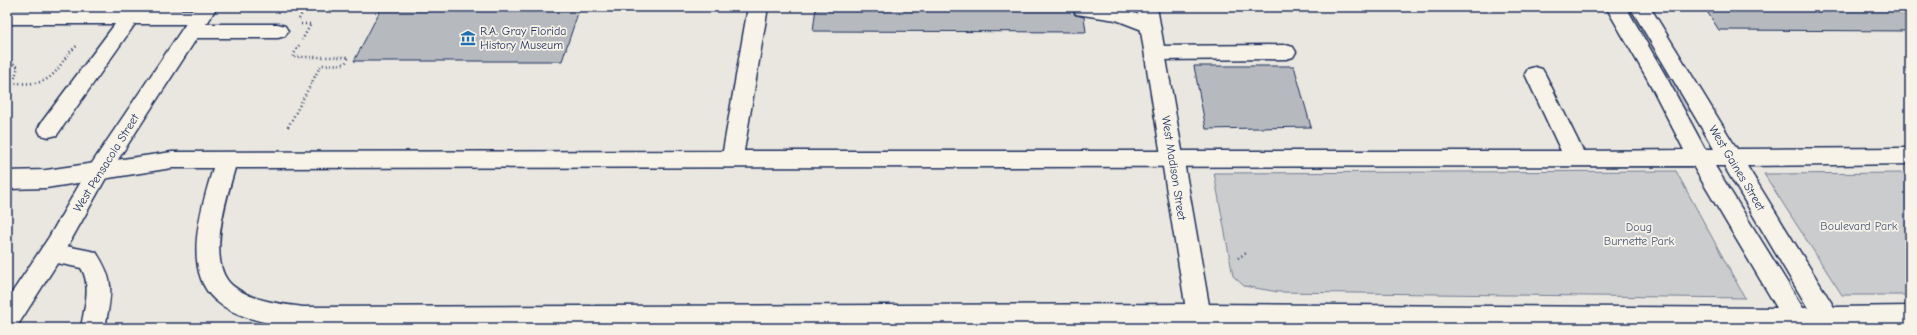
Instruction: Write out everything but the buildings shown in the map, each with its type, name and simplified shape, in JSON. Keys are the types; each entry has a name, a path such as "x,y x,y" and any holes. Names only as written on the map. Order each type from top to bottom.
{"street":[{"path":"732,160 758,7"},
{"path":"1616,7 1658,80 1699,158 1799,323"},
{"name":"West Gaines Street","path":"1640,7 1830,323"},
{"path":"1083,9 1105,10 1126,15 1149,17"},
{"path":"7,17 200,18 278,31"},
{"path":"49,128 130,17"},
{"name":"West Madison Street","path":"1149,17 1199,322"},
{"name":"West Pensacola Street","path":"7,321 51,253 98,172 200,18"},
{"path":"1155,53 1286,52"},
{"path":"1535,74 1576,159"},
{"path":"7,180 46,179 172,160 1576,159 1910,156"},
{"path":"227,160 212,210 207,244 210,273 222,291 243,303 268,312 303,318 1799,323 1900,320"},
{"path":"51,253 88,259 97,273 99,295 93,328"}],"path":[{"path":"7,82 44,82 50,77 74,47 88,40 113,40"},
{"path":"288,127 321,65 345,64 349,57 292,57"},
{"path":"7,59 12,61 18,67 15,77 7,87"},
{"path":"1238,258 1248,252"}],"green space":[{"path":"1624,7 1632,7 1693,112 1685,110"},
{"name":"Doug Burnette Park","path":"1676,171 1745,298 1278,292 1244,286 1233,276 1214,173"},
{"name":"Boulevard Park","path":"1910,173 1910,295 1842,295 1764,174"}],"place":[{"name":"R.A. Gray Florida History Museum","path":"468,38"}]}
